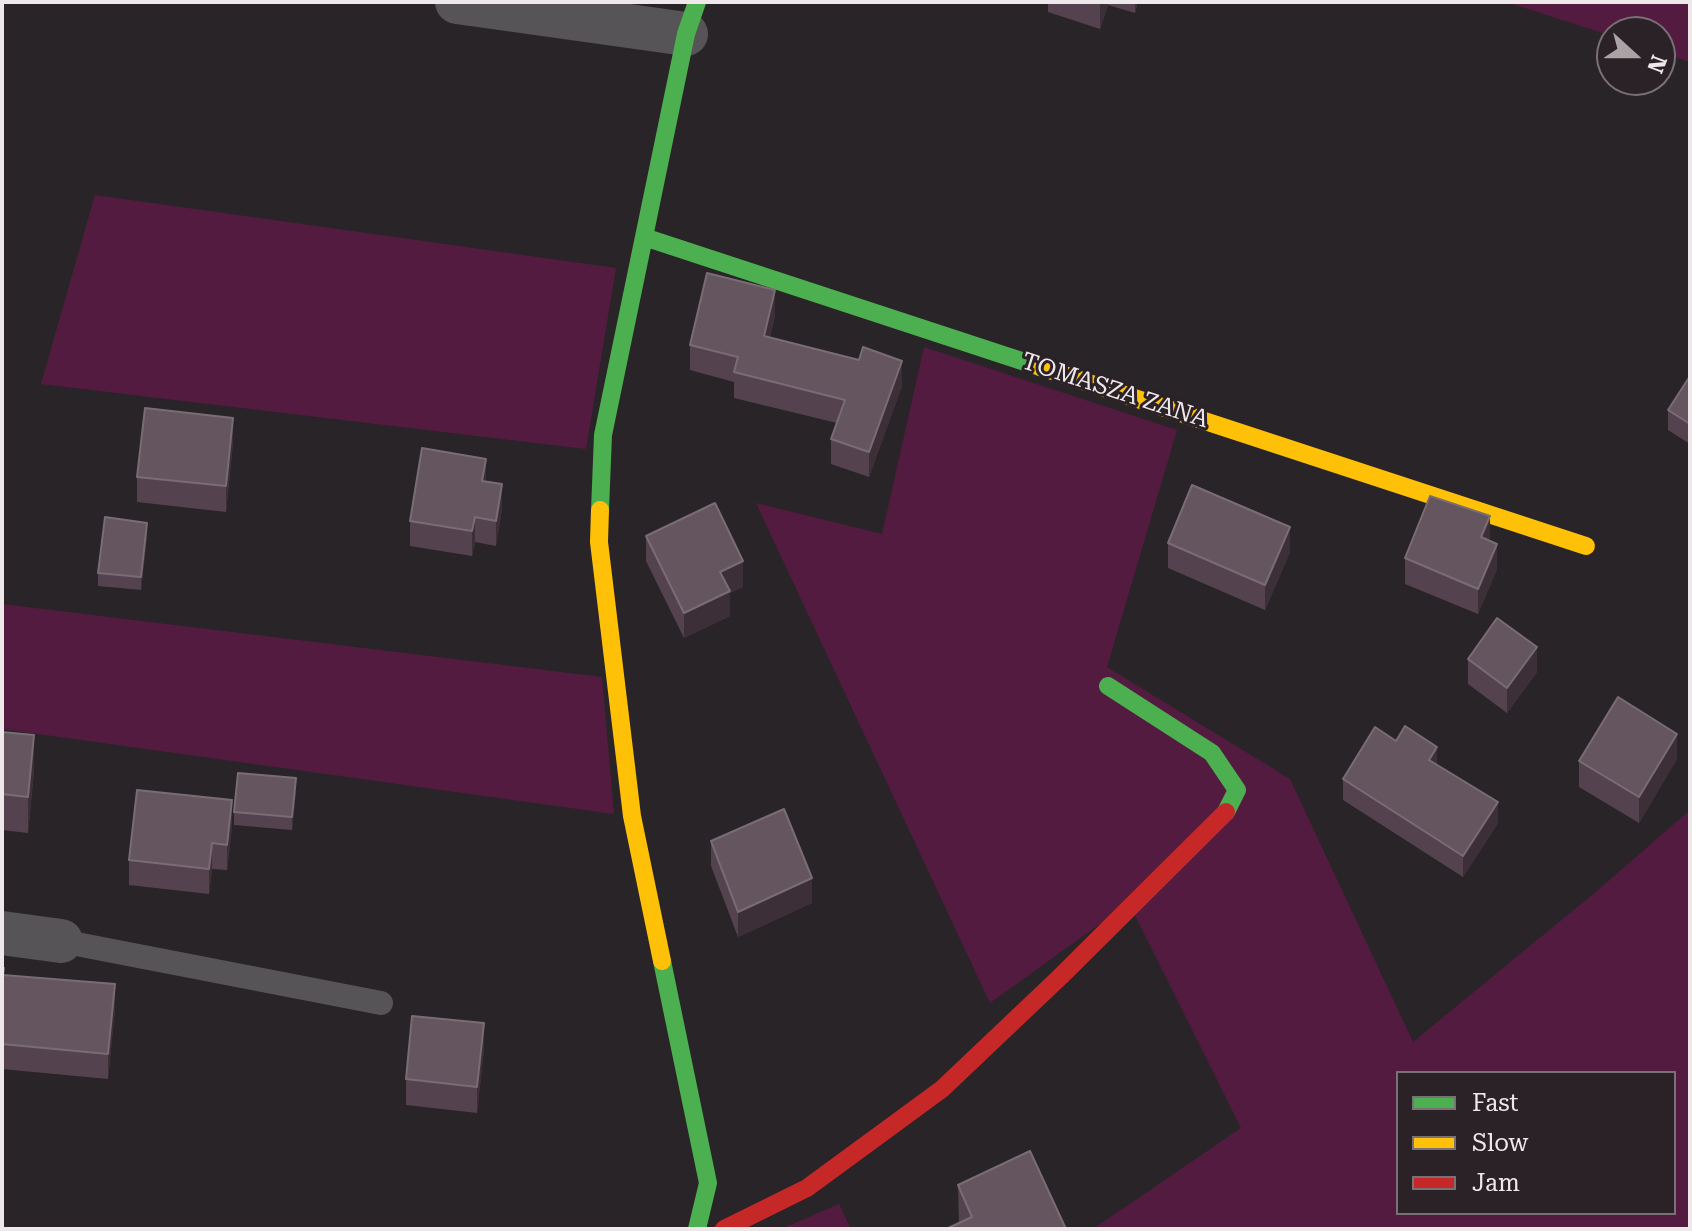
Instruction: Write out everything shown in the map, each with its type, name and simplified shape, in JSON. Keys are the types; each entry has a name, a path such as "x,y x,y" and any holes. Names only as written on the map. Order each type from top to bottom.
{"street":[{"path":"457,2 691,18 603,435 599,542 632,816 708,1183 697,1229"},
{"name":"TOMASZA ZANA","path":"644,237 1586,546"},
{"path":"724,1229 807,1188 942,1089 1226,812 1237,790 1212,753 1108,686"},
{"path":"2,933 61,941"}],"lane":[{"path":"61,941 381,1003"}],"shaded area":[{"path":"1506,2 1690,2 1690,62 1676,57 1676,16 1596,16 1596,31"},
{"path":"95,195 616,268 586,449 41,384"},
{"path":"924,347 1177,430 1107,667 1290,779 1413,1042 1690,810 1690,1229 1093,1229 1241,1128 1129,903 990,1003 756,503 882,534"},
{"path":"2,604 602,677 614,814 2,729"},
{"path":"839,1204 851,1229 781,1229"}],"building":[{"path":"707,273 775,290 764,336 859,360 863,347 902,361 869,452 831,439 845,400 734,372 738,357 690,345"},
{"path":"1690,376 1690,424 1668,410"},
{"path":"145,408 233,418 226,486 137,477"},
{"path":"422,448 486,459 482,481 502,484 496,521 475,517 472,531 410,521"},
{"path":"1192,485 1290,527 1265,585 1168,543"},
{"path":"1430,496 1490,516 1481,537 1497,544 1478,589 1405,558"},
{"path":"715,503 743,561 720,572 730,591 684,613 646,536"},
{"path":"105,517 147,523 141,577 98,573"},
{"path":"1497,618 1537,647 1507,688 1468,659"},
{"path":"1618,697 1677,734 1639,797 1579,761"},
{"path":"1405,726 1437,747 1429,760 1498,802 1463,856 1343,779 1375,727 1396,741"},
{"path":"2,732 34,735 28,797 2,794"},
{"path":"238,773 296,778 292,817 234,812"},
{"path":"137,790 232,800 227,845 212,843 209,869 129,860"},
{"path":"784,809 812,878 738,912 711,841"},
{"path":"2,968 3,975 115,984 108,1054 2,1044"},
{"path":"412,1016 484,1023 477,1087 406,1079"},
{"path":"1030,1151 1066,1229 946,1229 972,1217 958,1185"}],"traffic: fast":[{"path":"600,510 603,435 686,34 697,2"},
{"path":"644,237 1040,367"},
{"path":"1108,686 1212,753 1237,790 1226,812"},
{"path":"662,961 708,1183 697,1229"}],"traffic: slow":[{"path":"1040,367 1586,546"},
{"path":"600,510 599,542 632,816 662,961"}],"traffic: jam":[{"path":"724,1229 807,1188 942,1089 1226,812"}]}
